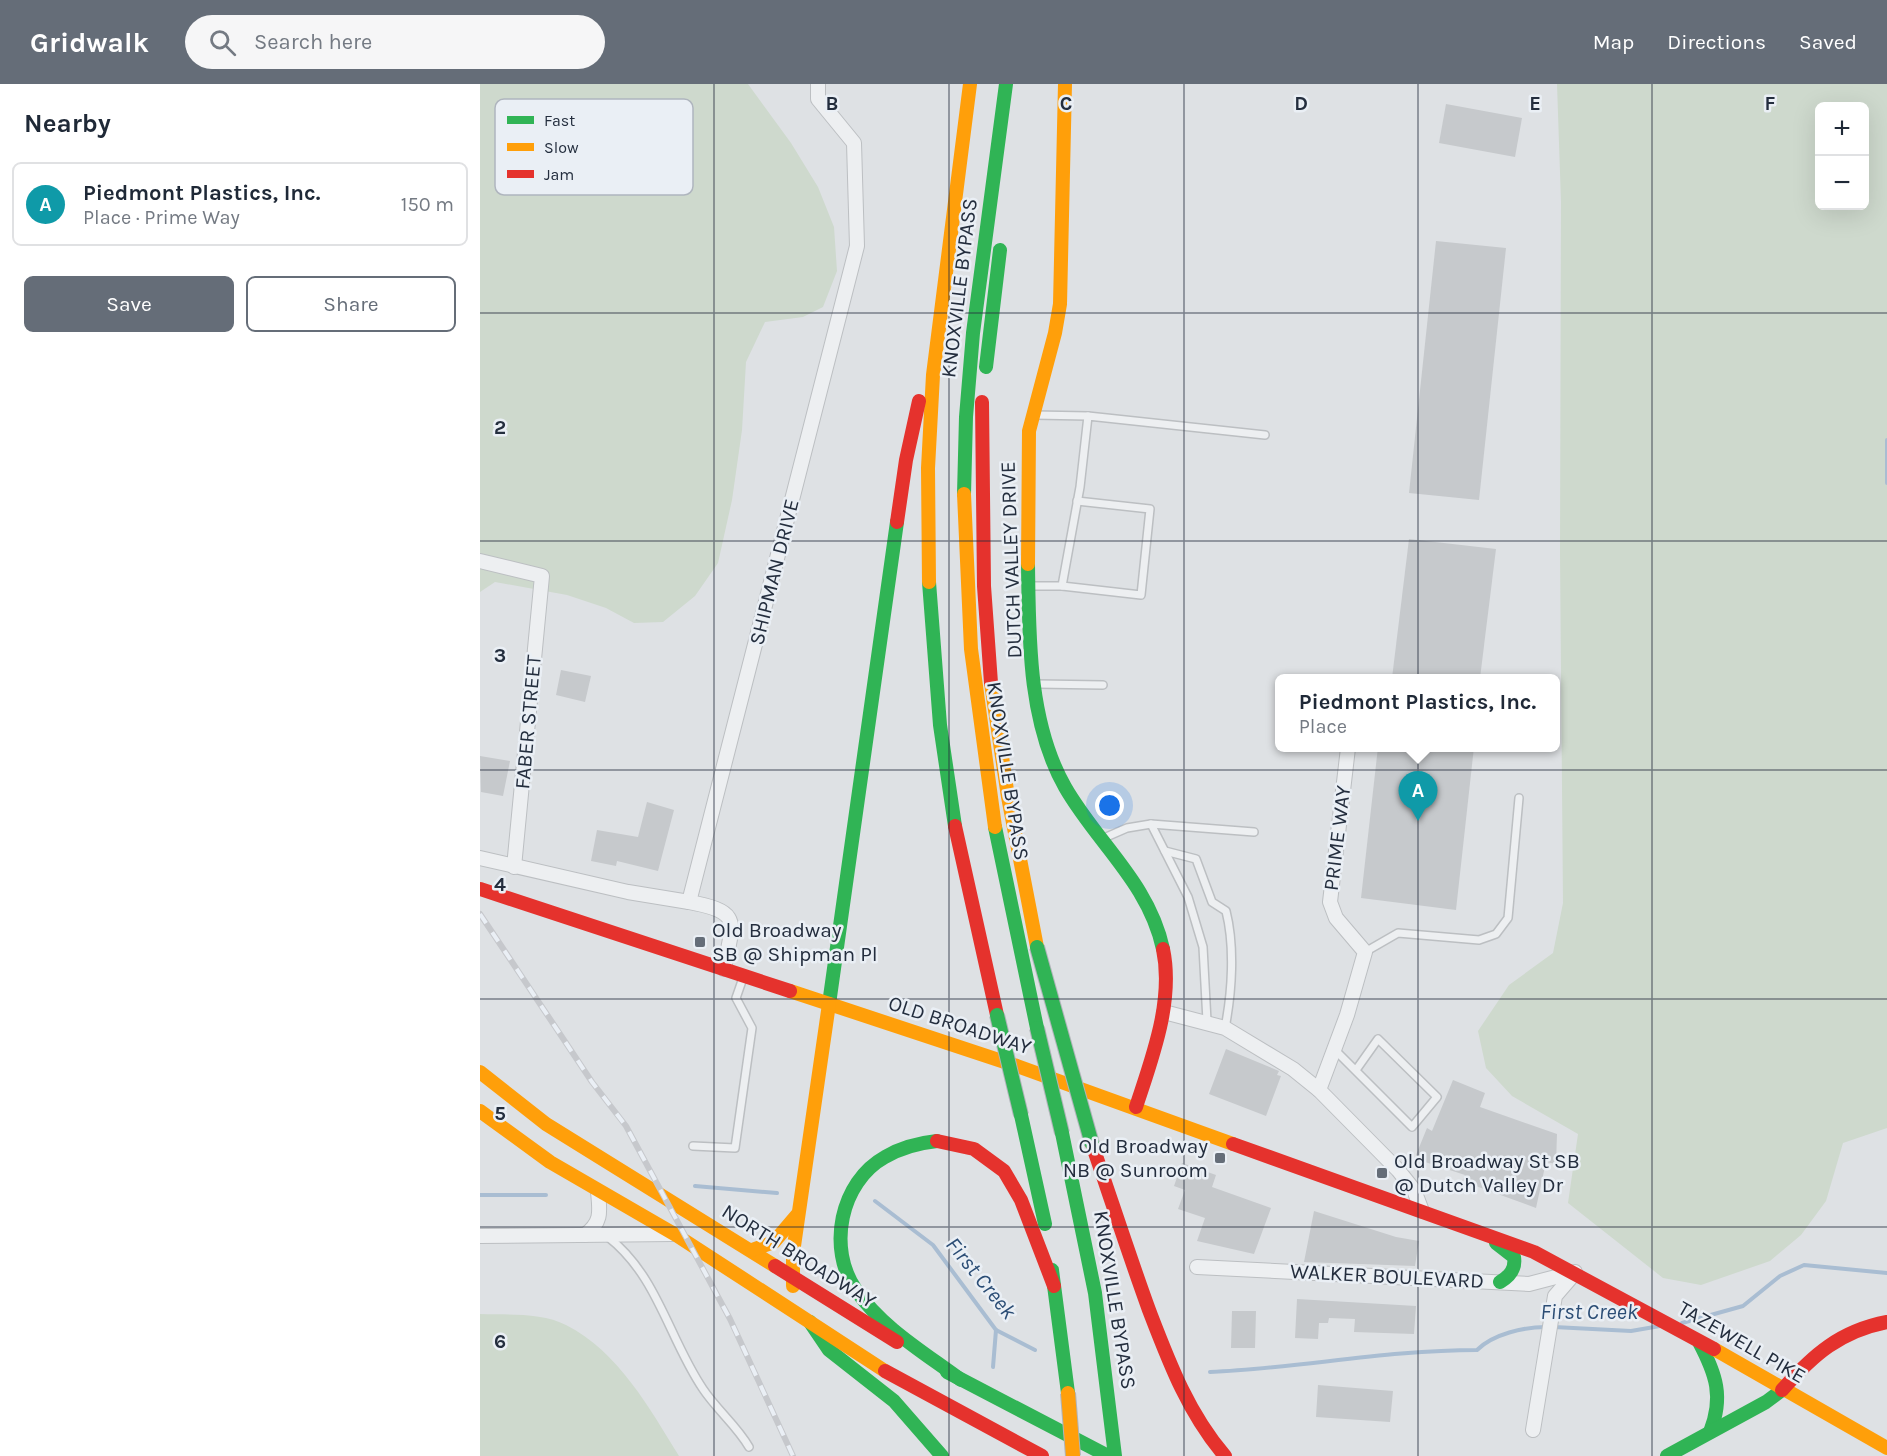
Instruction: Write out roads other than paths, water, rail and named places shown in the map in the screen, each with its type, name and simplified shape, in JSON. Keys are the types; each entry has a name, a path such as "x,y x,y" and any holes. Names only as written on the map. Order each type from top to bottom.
{"main road":[{"name":"KNOXVILLE BYPASS","path":"970,84 939,308 932,384 927,491 935,683 954,825 1049,1244 1068,1393 1073,1456"},
{"name":"KNOXVILLE BYPASS","path":"1006,84 970,365 965,428 963,541 972,684 984,769 1011,920 1087,1238 1111,1410 1114,1456"},
{"name":"DUTCH VALLEY DRIVE","path":"1065,84 1059,307 1029,426 1030,586 1036,684 1049,753 1062,784 1146,897 1160,933 1166,967 1164,1012 1136,1107"},
{"path":"1002,234 982,397 981,554 987,648 1007,800 1037,946 1092,1144 1132,1265 1178,1383 1199,1424 1225,1456"},
{"path":"939,308 906,460 792,1276 805,1318 829,1350 894,1401 942,1456"},
{"name":"OLD BROADWAY","path":"480,889 1136,1107 1534,1251 1575,1272"},
{"name":"NORTH BROADWAY","path":"480,1072 546,1124 961,1380 1108,1456"},
{"path":"480,1112 562,1170 675,1234 865,1359 949,1408 1042,1456"},
{"path":"961,1380 873,1310 848,1277 842,1257 841,1220 853,1187 863,1172 892,1150 913,1143 949,1141 979,1152 1001,1168 1021,1195 1054,1286"},
{"path":"752,1250 774,1242 800,1212"},
{"path":"1470,1229 1514,1257 1512,1273 1500,1282"},
{"name":"TAZEWELL PIKE","path":"1575,1272 1887,1449"},
{"path":"1667,1456 1766,1402 1782,1390 1811,1357 1831,1340 1852,1330 1887,1322"},
{"path":"1699,1342 1713,1368 1721,1396 1718,1416 1710,1432"}],"street":[{"name":"SHIPMAN DRIVE","path":"689,902 857,246 854,143 818,99 818,84"},
{"name":"FABER STREET","path":"480,561 542,576 514,867"},
{"name":"PRIME WAY","path":"1347,752 1330,902 1336,918 1365,952"},
{"path":"480,858 628,892 721,909 730,918 732,928 724,969"},
{"path":"1319,1090 1365,952"},
{"path":"1164,1012 1207,1021 1225,1028 1293,1069 1319,1090 1398,1170 1414,1190 1422,1212"},
{"path":"585,1235 599,1222 598,1192"},
{"path":"480,1236 675,1234"},
{"name":"WALKER BOULEVARD","path":"1197,1267 1529,1284 1575,1272"},
{"path":"1533,1430 1555,1296 1575,1272"}],"lane":[{"path":"1032,415 1088,416 1265,435"},
{"path":"1062,586 1077,501 1088,416"},
{"path":"1030,586 1062,586 1141,595 1150,509 1077,501"},
{"path":"1036,684 1103,685"},
{"path":"1365,952 1398,933 1479,939 1496,934 1508,918 1519,798"},
{"path":"1151,824 1188,897 1203,947 1207,1021"},
{"path":"1101,839 1127,828 1151,824 1254,832"},
{"path":"1165,851 1196,859 1212,902 1226,911 1230,926 1230,1006 1225,1028"},
{"path":"693,1146 735,1148 752,1028 736,998 744,976"},
{"path":"1334,1049 1412,1127 1437,1097 1378,1039 1356,1070"},
{"path":"606,1235 630,1256 646,1278 702,1388 740,1432 749,1448"}],"waterway":[{"path":"1887,440 1887,483"},
{"name":"First Creek","path":"695,1186 777,1193"},
{"name":"First Creek","path":"480,1195 546,1195"},
{"name":"First Creek","path":"875,1201 933,1245 996,1330 1035,1350"},
{"name":"First Creek","path":"1682,1323 1743,1306 1780,1276 1804,1265 1887,1273"},
{"name":"First Creek","path":"1554,1327 1631,1331 1660,1326"},
{"name":"First Creek","path":"1210,1372 1410,1353 1477,1350 1491,1340 1509,1332 1546,1327"},
{"path":"993,1367 996,1330"}],"railway":[{"path":"480,914 592,1082 626,1126 730,1319 793,1456"}],"place":[{"name":"Piedmont Plastics, Inc.","path":"1418,821"},
{"name":"Old Broadway SB @ Shipman Pl","path":"700,942"},
{"name":"Old Broadway NB @ Sunroom","path":"1220,1158"},
{"name":"Old Broadway St SB @ Dutch Valley Dr","path":"1382,1173"}]}
